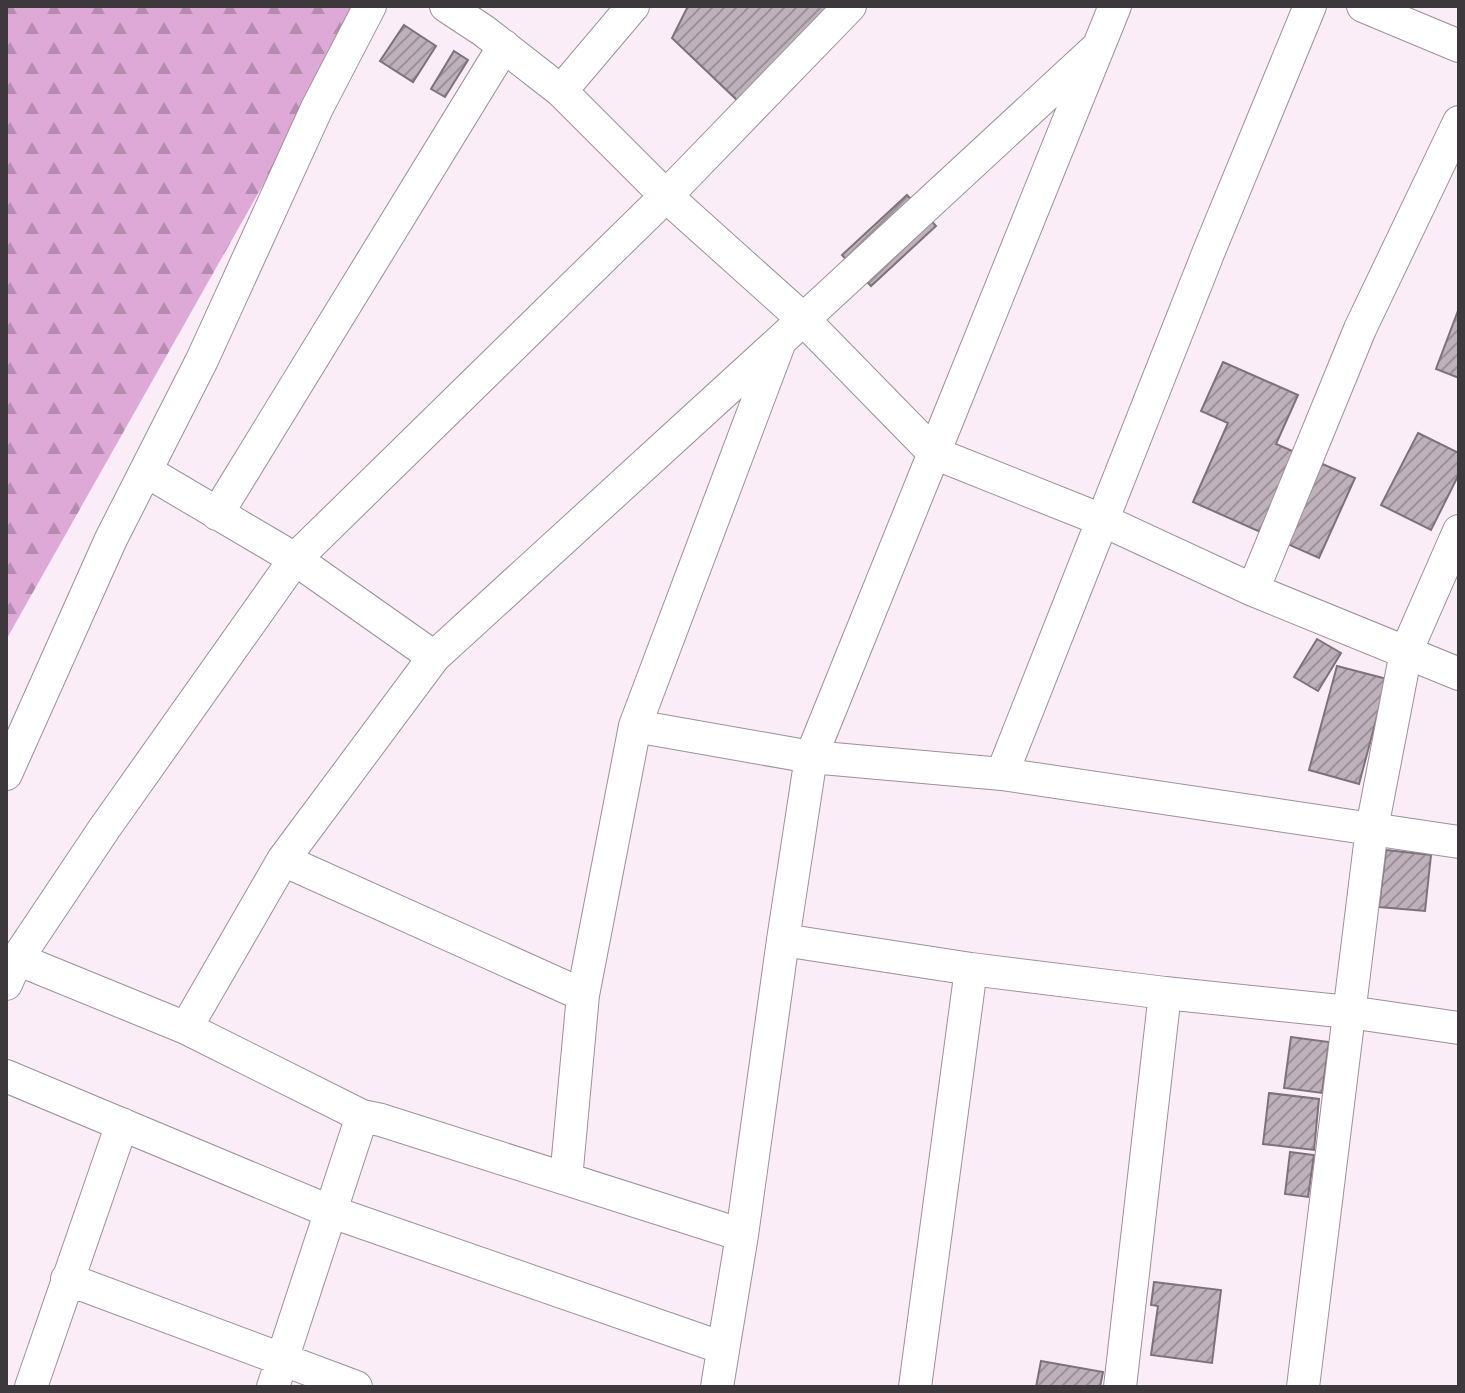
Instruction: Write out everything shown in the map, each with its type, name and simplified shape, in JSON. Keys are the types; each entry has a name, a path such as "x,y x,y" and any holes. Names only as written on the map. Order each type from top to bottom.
{"street":[{"path":"6,774 111,539 202,360 317,108 370,6"},
{"path":"446,6 561,91 666,196 803,319 934,453 1102,520 1253,590 1459,674"},
{"path":"561,91 633,6"},
{"path":"742,1235 362,1116 186,1028 12,972 104,829 295,559 666,196 850,6"},
{"path":"717,1387 811,757 1115,6"},
{"path":"1002,774 1310,6"},
{"path":"1363,6 1459,46"},
{"path":"217,514 504,46"},
{"path":"186,1028 283,860 434,657 1098,47"},
{"path":"1253,590 1360,329 1459,122"},
{"path":"566,1179 583,995 635,726 780,341"},
{"path":"146,471 295,559 434,657"},
{"path":"1303,1387 1372,828 1406,652 1459,531"},
{"path":"635,726 811,757 1002,774 1459,842"},
{"path":"283,860 583,995"},
{"path":"783,940 971,969 1349,1012 1459,1028"},
{"path":"915,1387 971,969"},
{"path":"1120,1387 1165,993"},
{"path":"6,1076 329,1211 723,1348"},
{"path":"278,1372 362,1116"},
{"path":"31,1387 122,1124"},
{"path":"67,1279 278,1372 356,1387"}],"green space":[{"path":"6,6 364,6 6,640"}],"building":[{"path":"688,6 835,6 739,102 672,38"},
{"path":"404,25 436,46 413,82 380,61"},
{"path":"454,51 468,60 445,97 431,89"},
{"path":"907,195 936,226 871,286 842,255"},
{"path":"1459,308 1459,378 1436,369"},
{"path":"1223,362 1298,395 1276,444 1355,478 1319,558 1193,502 1228,423 1201,411"},
{"path":"1418,433 1459,453 1459,474 1431,530 1381,505"},
{"path":"1317,639 1341,653 1318,691 1294,677"},
{"path":"1337,666 1387,679 1359,784 1309,770"},
{"path":"1386,850 1431,855 1425,911 1379,907"},
{"path":"1291,1037 1329,1042 1322,1093 1284,1088"},
{"path":"1269,1093 1319,1099 1314,1150 1263,1144"},
{"path":"1290,1152 1314,1155 1308,1197 1285,1194"},
{"path":"1154,1282 1221,1290 1212,1363 1151,1355 1158,1306 1151,1305"},
{"path":"1041,1361 1103,1372 1100,1387 1036,1387"}]}
